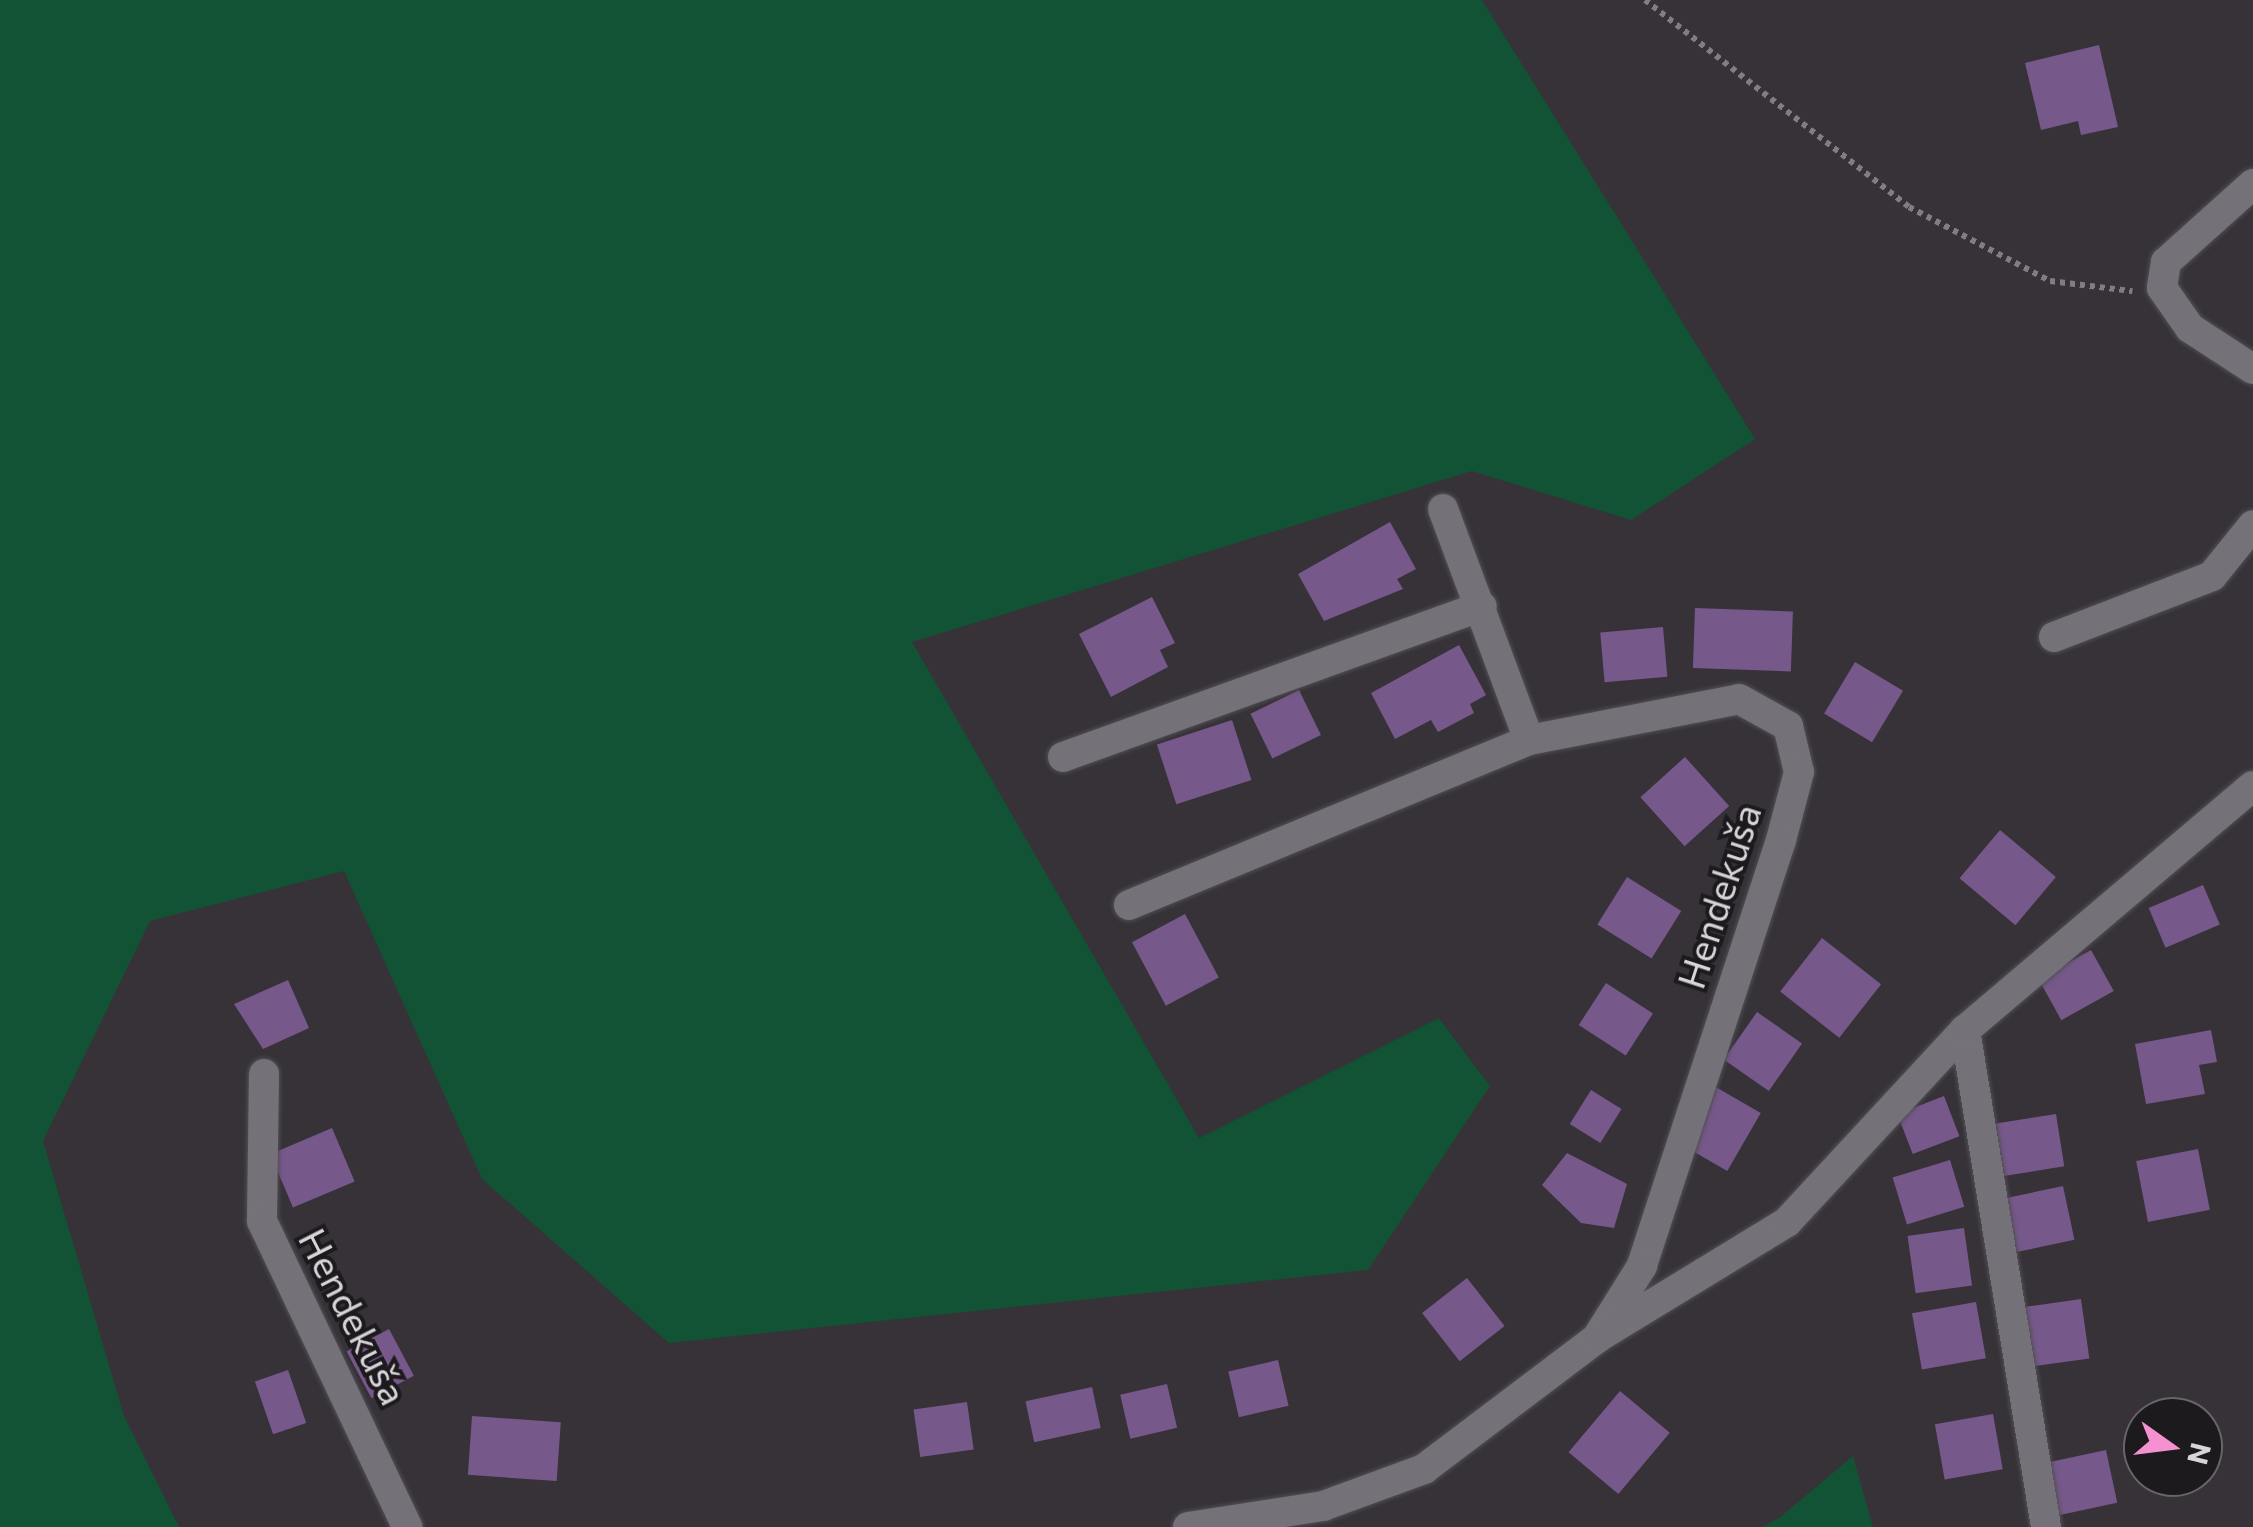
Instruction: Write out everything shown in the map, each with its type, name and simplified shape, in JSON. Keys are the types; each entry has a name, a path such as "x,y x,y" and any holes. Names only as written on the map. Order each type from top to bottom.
{"street":[{"path":"2253,184 2166,262 2162,288 2190,328 2253,369"},
{"path":"1443,509 1529,740"},
{"path":"2054,637 2212,576 2253,525"},
{"path":"1063,758 1482,606"},
{"name":"Hendekuša","path":"1129,904 1529,740 1739,698 1788,726 1798,746 1781,840 1642,1266 1597,1338"},
{"name":"Hendekuša","path":"1188,1527 1323,1506 1424,1469 1597,1338 1787,1222 1965,1030 2253,786"},
{"path":"1965,1030 2046,1527"},
{"name":"Hendekuša","path":"264,1074 262,1222 407,1527"}],"path":[{"path":"1645,0 1909,206 1985,251 2102,293 2162,288"}],"green space":[{"path":"0,0 1482,0 1755,439 1631,520 1472,471 912,642 1199,1138 1439,1018 1490,1086 1368,1270 669,1343 482,1179 344,871 150,921 43,1141 124,1416 179,1527 0,1527"},
{"path":"1853,1456 1873,1527 1762,1527 1779,1518"}],"building":[{"path":"2099,45 2118,127 2081,135 2078,121 2041,130 2025,63"},
{"path":"1390,522 1416,569 1397,579 1403,589 1324,621 1298,574"},
{"path":"1152,597 1175,643 1160,650 1168,667 1111,697 1079,634"},
{"path":"1695,608 1793,611 1791,671 1693,668"},
{"path":"1663,627 1667,677 1605,682 1600,632"},
{"path":"1459,645 1486,695 1470,704 1474,713 1438,732 1431,720 1395,739 1371,693"},
{"path":"1855,662 1903,691 1872,742 1824,713"},
{"path":"1299,690 1321,735 1272,759 1250,714"},
{"path":"1232,720 1251,780 1176,804 1157,744"},
{"path":"1685,757 1729,806 1685,846 1640,797"},
{"path":"2000,830 2056,877 2015,925 1960,878"},
{"path":"1627,877 1681,911 1652,958 1597,924"},
{"path":"2203,885 2220,925 2165,948 2149,908"},
{"path":"1185,914 1219,978 1166,1006 1132,942"},
{"path":"1822,938 1881,984 1839,1038 1780,992"},
{"path":"2091,950 2114,991 2061,1020 2039,979"},
{"path":"288,980 309,1028 263,1049 234,1004"},
{"path":"1606,983 1653,1013 1626,1055 1579,1025"},
{"path":"1757,1012 1802,1044 1769,1091 1724,1060"},
{"path":"2211,1030 2217,1062 2199,1065 2205,1094 2146,1104 2135,1044"},
{"path":"1714,1086 1761,1113 1727,1171 1680,1144"},
{"path":"1591,1090 1622,1109 1600,1143 1570,1124"},
{"path":"1944,1096 1959,1136 1913,1154 1897,1114"},
{"path":"2056,1114 2064,1166 2004,1176 1996,1124"},
{"path":"332,1128 355,1181 293,1208 270,1154"},
{"path":"2198,1149 2210,1210 2148,1222 2136,1161"},
{"path":"1567,1153 1627,1184 1614,1228 1581,1223 1542,1185"},
{"path":"1950,1160 1964,1207 1907,1224 1893,1178"},
{"path":"2063,1186 2074,1240 2017,1252 2005,1198"},
{"path":"1964,1228 1972,1285 1916,1293 1908,1236"},
{"path":"1467,1278 1505,1326 1460,1361 1422,1313"},
{"path":"2081,1299 2089,1358 2029,1367 2021,1307"},
{"path":"1976,1302 1986,1358 1922,1369 1912,1313"},
{"path":"389,1329 414,1376 372,1398 347,1352"},
{"path":"1278,1360 1289,1406 1239,1417 1228,1371"},
{"path":"288,1370 306,1423 273,1434 255,1381"},
{"path":"1167,1384 1177,1428 1130,1439 1120,1395"},
{"path":"1092,1387 1101,1428 1034,1442 1025,1401"},
{"path":"1620,1391 1670,1433 1618,1494 1569,1452"},
{"path":"967,1402 974,1450 920,1457 914,1410"},
{"path":"1993,1414 2003,1469 1945,1479 1935,1424"},
{"path":"472,1416 561,1422 557,1481 468,1475"},
{"path":"2106,1450 2117,1503 2058,1516 2046,1463"}]}
